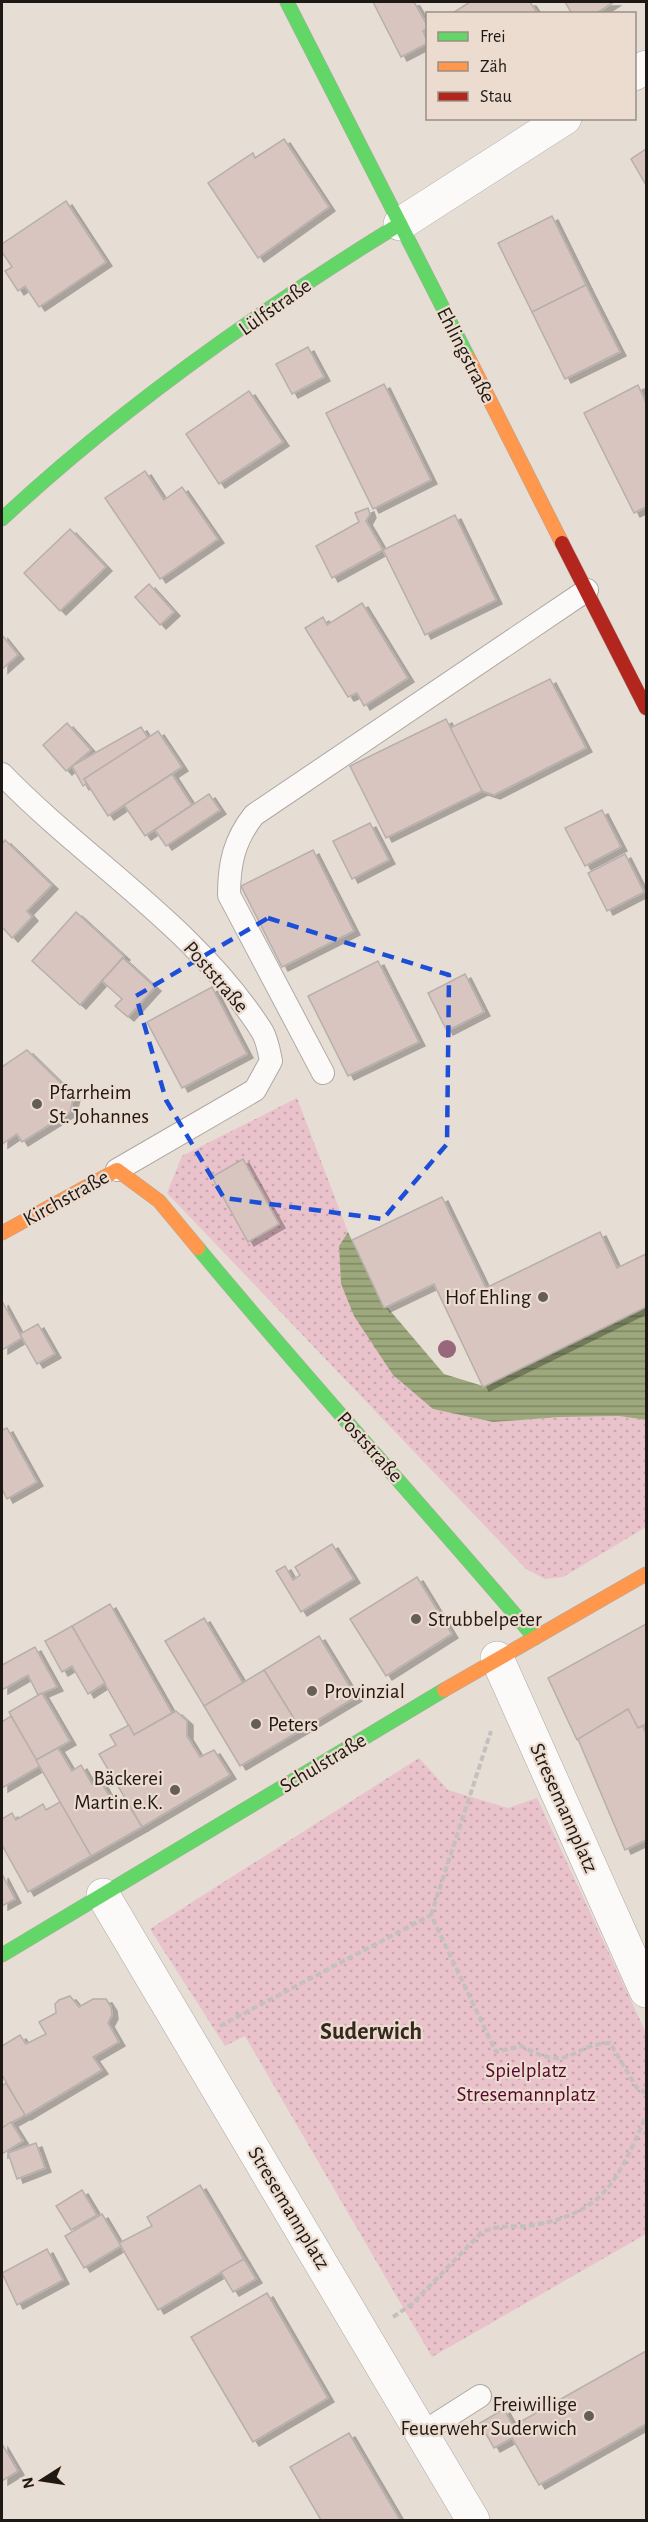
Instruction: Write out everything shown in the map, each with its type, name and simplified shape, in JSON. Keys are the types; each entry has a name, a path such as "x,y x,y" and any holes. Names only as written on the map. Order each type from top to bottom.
{"street":[{"name":"Ehlingstraße","path":"287,2 646,708"},
{"name":"Lülfstraße","path":"2,519 65,460 191,365 338,262 562,120"},
{"name":"Kirchstraße","path":"2,1233 117,1170 159,1201"},
{"name":"Poststraße","path":"159,1201 281,1348 435,1520 535,1638"},
{"name":"Schulstraße","path":"2,1955 497,1658 646,1574"},
{"name":"Stresemannplatz","path":"497,1658 646,1991"},
{"name":"Stresemannplatz","path":"103,1895 473,2520"}],"lane":[{"path":"323,1072 229,895 229,867 240,833 254,815 586,590"},
{"name":"Poststraße","path":"2,774 173,928 218,974 263,1032 271,1061 255,1090 117,1170"},
{"path":"422,2433 480,2396"}],"path":[{"path":"494,1722 431,1915 496,2052 521,2046 538,2055 564,2059 594,2044 610,2043 637,2088 646,2093"},
{"path":"190,2042 431,1915"},
{"path":"365,2336 412,2304 481,2233 495,2225 530,2226 565,2219 591,2205 615,2178 646,2116"}],"highlighted area":[{"path":"268,918 449,975 447,1144 383,1219 224,1198 166,1100 136,996"}],"green space":[{"path":"297,1098 348,1232 339,1246 341,1285 354,1316 433,1409 493,1422 560,1417 619,1416 646,1420 646,1527 563,1577 545,1579 526,1569 167,1193 182,1156"},
{"name":"Spielplatz Stresemannplatz","path":"419,1758 448,1790 508,1808 537,1798 646,2033 646,2234 432,2357 245,2036 225,2046 150,1929"}],"shaded area":[{"path":"348,1232 384,1308 387,1307 444,1374 483,1386 646,1307 646,1420 619,1416 560,1417 493,1422 433,1409 393,1375 354,1316 341,1284 339,1246"}],"building":[{"path":"373,2 414,2 426,23 426,29 423,31 426,44 401,57"},
{"path":"470,2 530,2 537,12 454,12"},
{"path":"565,2 614,2 598,12 571,12"},
{"path":"284,139 329,207 258,258 208,183 253,153 255,158"},
{"path":"646,149 646,185 631,159"},
{"path":"66,201 106,262 39,307 25,286 18,291 5,271 12,267 2,252 2,244"},
{"path":"552,216 586,285 532,312 498,243"},
{"path":"586,285 620,352 565,379 532,312"},
{"path":"308,347 324,377 292,394 276,364"},
{"path":"384,384 431,480 373,509 326,413"},
{"path":"638,385 646,403 646,507 634,513 584,413"},
{"path":"249,391 283,442 219,484 186,434"},
{"path":"145,471 164,500 182,487 218,539 160,579 105,498"},
{"path":"368,508 370,514 366,521 383,550 332,578 316,546 359,522 355,513"},
{"path":"455,515 496,600 425,635 383,550"},
{"path":"70,529 106,567 60,611 24,573"},
{"path":"149,584 174,612 160,625 135,597"},
{"path":"362,603 408,678 364,706 357,693 348,697 305,628 323,617 327,625"},
{"path":"2,635 18,655 2,669"},
{"path":"550,679 586,748 494,795 482,791 450,728"},
{"path":"446,719 482,791 386,838 350,766"},
{"path":"67,723 91,750 66,771 43,745"},
{"path":"141,727 148,738 84,779 87,783 83,786 72,766"},
{"path":"158,731 182,767 108,816 84,779"},
{"path":"172,774 192,805 145,836 124,805"},
{"path":"209,794 220,810 166,846 155,830"},
{"path":"602,810 621,847 585,866 565,828"},
{"path":"370,823 389,860 352,879 333,841"},
{"path":"5,840 52,885 27,911 32,917 12,938 2,927 2,844"},
{"path":"313,850 354,931 282,967 241,886"},
{"path":"625,854 644,892 607,911 588,873"},
{"path":"76,912 124,956 80,1005 32,961"},
{"path":"123,958 155,987 128,1017 115,1006 122,999 102,981"},
{"path":"378,961 419,1042 348,1076 308,996"},
{"path":"465,974 484,1012 447,1031 428,993"},
{"path":"212,987 247,1054 182,1088 147,1022"},
{"name":"Pfarrheim St. Johannes","path":"27,1050 74,1096 70,1112 22,1142 17,1134 2,1144 2,1067"},
{"path":"243,1159 279,1224 248,1242 212,1177"},
{"name":"Hof Ehling","path":"442,1197 486,1288 600,1232 617,1268 646,1254 646,1307 483,1387 434,1284 384,1308 352,1240"},
{"path":"2,1301 22,1338 2,1350"},
{"path":"38,1324 55,1354 37,1364 20,1334"},
{"path":"7,1428 37,1482 7,1499 2,1489 2,1430"},
{"path":"332,1544 354,1579 301,1612 276,1571 285,1566 293,1580 300,1575 295,1567"},
{"path":"417,1577 452,1634 386,1676 350,1619"},
{"path":"110,1604 172,1713 134,1735 72,1626"},
{"path":"204,1618 243,1683 204,1706 165,1641"},
{"path":"646,1624 646,1724 638,1728 628,1709 577,1740 548,1678"},
{"path":"72,1626 105,1683 88,1694 72,1666 62,1672 45,1641"},
{"path":"319,1636 356,1697 301,1730 264,1670"},
{"path":"35,1647 57,1687 38,1695 28,1675 2,1690 2,1665"},
{"path":"264,1670 301,1730 240,1766 204,1706"},
{"path":"42,1693 70,1741 36,1760 9,1712"},
{"path":"628,1709 638,1728 643,1726 646,1734 646,1840 625,1850 578,1739"},
{"path":"176,1711 187,1721 187,1736 200,1757 214,1750 230,1775 142,1827 99,1754 116,1745 110,1735 129,1725 134,1735"},
{"path":"11,1716 40,1766 2,1788 2,1722"},
{"path":"58,1748 72,1771 81,1765 92,1784 100,1780 114,1805 125,1799 142,1827 91,1856 36,1760"},
{"path":"60,1802 91,1856 28,1892 2,1845 2,1819 12,1813 16,1820 43,1804 46,1810"},
{"path":"2,1874 15,1899 2,1906"},
{"path":"70,1996 79,2007 93,1999 106,1999 111,2007 112,2015 108,2023 119,2042 93,2057 102,2070 25,2116 2,2075 2,2046 20,2035 26,2044 46,2034 39,2022 56,2013 55,2004"},
{"path":"6,2083 25,2115 2,2128 2,2086"},
{"path":"11,2122 23,2141 2,2154 2,2128"},
{"path":"36,2143 45,2168 17,2179 8,2153"},
{"path":"200,2185 244,2259 158,2310 119,2243 152,2226 147,2217"},
{"path":"82,2190 97,2215 71,2230 56,2206"},
{"path":"102,2214 121,2246 84,2268 65,2236"},
{"path":"47,2249 63,2280 17,2305 2,2273"},
{"path":"244,2259 256,2279 233,2292 221,2272"},
{"path":"267,2293 328,2398 253,2442 191,2337"},
{"name":"Freiwillige Feuerwehr Suderwich","path":"646,2351 646,2424 539,2485 512,2438 494,2448 480,2423 504,2409 513,2426"},
{"path":"349,2433 400,2520 321,2520 290,2467"},
{"path":"2,2444 18,2471 2,2481"}],"traffic: fast":[{"path":"287,2 469,359"},
{"path":"2,519 95,438 144,399 244,326 400,224"},
{"path":"198,1248 281,1347 535,1638"},
{"path":"2,1955 444,1690"}],"traffic: slow":[{"path":"469,359 562,543"},
{"path":"2,1233 117,1170 159,1201 198,1248"},
{"path":"444,1690 646,1574"}],"traffic: jam":[{"path":"562,543 646,708"}],"place":[{"name":"Pfarrheim St. Johannes","path":"37,1104"},
{"name":"Hof Ehling","path":"543,1297"},
{"name":"Strubbelpeter","path":"416,1619"},
{"name":"Provinzial","path":"312,1691"},
{"name":"Peters","path":"256,1724"},
{"name":"Bäckerei Martin e.K.","path":"175,1790"},
{"name":"Freiwillige Feuerwehr Suderwich","path":"589,2416"}],"district":[{"name":"Suderwich","path":"371,2032"}]}
